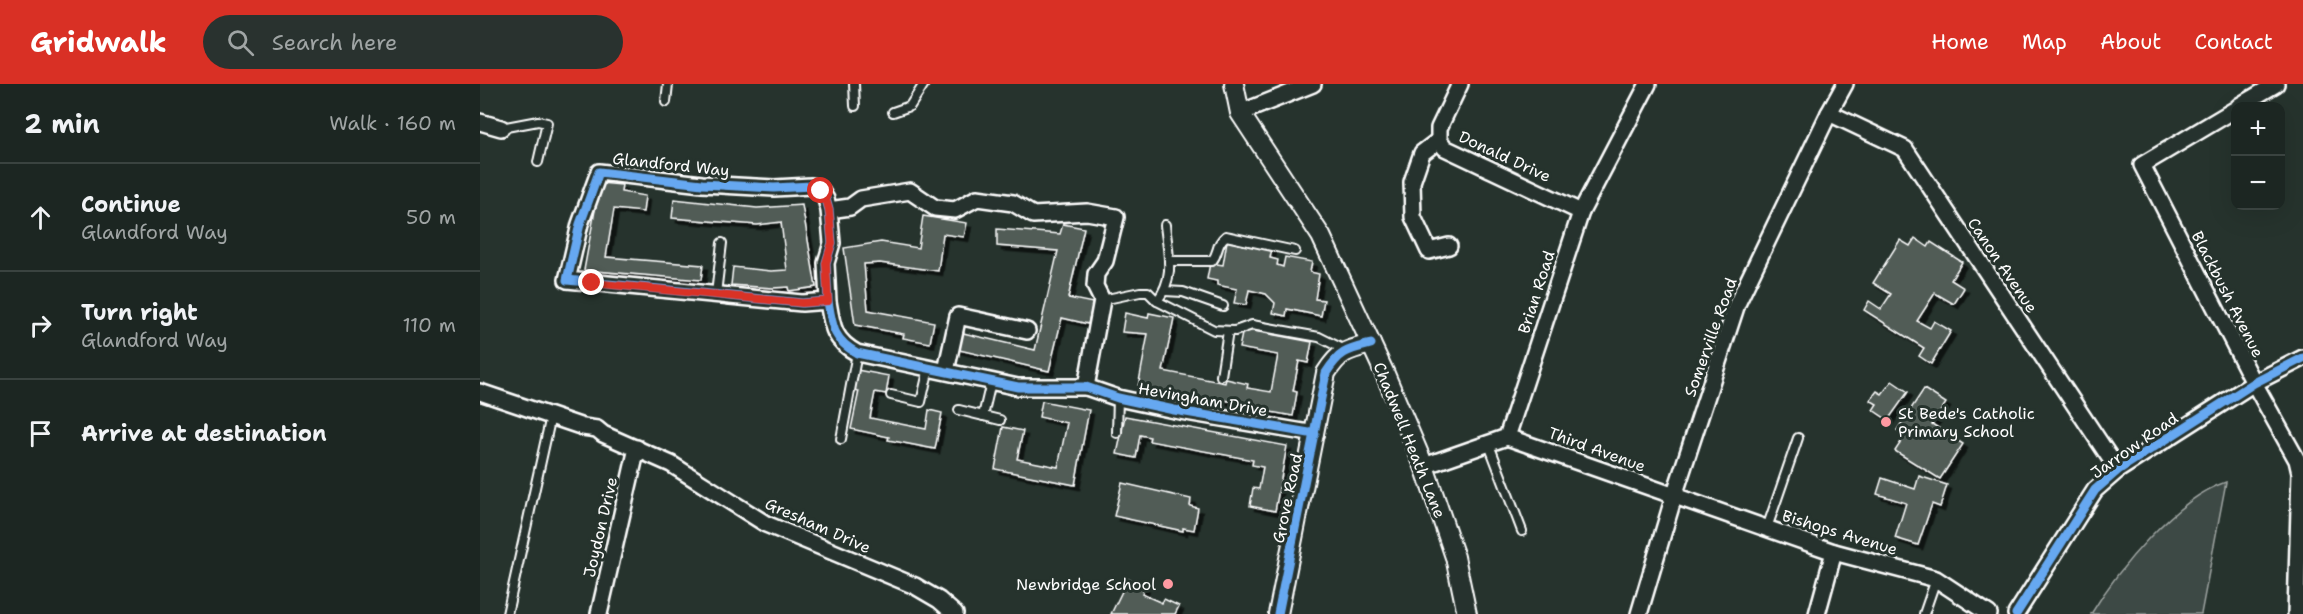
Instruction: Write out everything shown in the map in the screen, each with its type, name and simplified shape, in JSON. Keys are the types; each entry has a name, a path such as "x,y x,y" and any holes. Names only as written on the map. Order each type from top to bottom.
{"street":[{"name":"Chadwell Heath Lane","path":"1234,84 1240,113 1321,236 1371,344 1424,466 1455,556 1467,614"},
{"path":"1240,113 1313,84"},
{"name":"Donald Drive","path":"1460,84 1439,128 1439,140 1445,148 1581,212"},
{"name":"Brian Road","path":"1507,436 1581,212 1648,84"},
{"name":"Somerville Road","path":"1639,614 1674,496 1737,304 1845,84"},
{"path":"2247,102 2276,84"},
{"name":"Blackbush Avenue","path":"2231,112 2142,165 2253,383 2297,460 2300,473 2296,614"},
{"name":"Canon Avenue","path":"1829,113 1905,149 2118,470"},
{"path":"480,122 501,128"},
{"path":"1439,140 1422,153 1412,182 1413,217 1429,250 1449,246"},
{"name":"Glandford Way","path":"828,301 802,303 567,280 580,224 598,172 702,184 774,188 811,186 821,191 829,210 832,243 826,263 832,324 838,338 857,353"},
{"path":"829,210 850,207 861,199 910,191 935,208 955,210 977,198 1013,203 1033,215 1050,216 1087,212 1116,217 1106,261 1096,274 1095,286 1102,300 1086,387 1018,387 857,353"},
{"path":"946,371 958,316 1027,331"},
{"path":"1345,350 1371,344"},
{"name":"Grove Road","path":"1278,614 1287,554 1315,434 1326,373 1334,360 1345,350"},
{"name":"Jarrow Road","path":"2016,614 2095,490 2118,470 2253,383 2303,358"},
{"name":"Hevingham Drive","path":"1086,387 1119,398 1174,410 1315,434"},
{"name":"Gresham Drive","path":"480,392 583,427 597,429 603,434 671,464 766,524 915,586 939,600 956,614"},
{"path":"1424,466 1507,436"},
{"name":"Third Avenue","path":"1507,436 1674,496"},
{"name":"Joydon Drive","path":"598,614 637,448"},
{"name":"Bishops Avenue","path":"1674,496 1834,552 1936,579 1989,614"},
{"path":"1817,614 1834,552"}],"lane":[{"path":"666,102 668,84"},
{"path":"854,84 855,106"},
{"path":"893,112 910,106 924,84"},
{"path":"501,128 538,121 547,123 538,162"},
{"path":"1157,301 1165,291 1169,279 1165,225"},
{"path":"1169,261 1212,261 1218,242 1226,236 1294,251"},
{"path":"716,294 722,243"},
{"path":"1165,291 1183,292 1223,306"},
{"path":"1102,300 1148,292 1157,301 1214,330 1235,331 1252,325 1260,326 1319,337 1345,350"},
{"path":"1221,376 1228,331"},
{"path":"841,439 857,353"},
{"path":"891,395 921,402 928,368"},
{"path":"983,416 992,382"},
{"path":"1117,433 1119,398"},
{"path":"959,410 1000,420"},
{"path":"507,614 551,416"},
{"path":"1767,528 1798,438"},
{"path":"1488,442 1521,531"},
{"path":"1924,614 1936,579"}],"shaded area":[{"path":"2226,482 2201,614 2091,614 2132,557 2168,519 2187,503"}],"building":[{"path":"600,183 622,185 621,192 645,196 643,212 614,209 606,257 703,265 701,280 584,270"},
{"path":"674,199 757,208 802,205 816,287 789,291 788,287 731,285 733,267 771,271 787,270 781,222 757,225 672,218"},
{"path":"923,216 967,223 964,237 943,234 938,271 880,263 864,264 868,310 934,322 930,343 903,338 904,334 855,325 844,248 881,242 918,248"},
{"path":"1063,224 1084,228 1068,298 1093,303 1088,324 1062,318 1049,371 955,349 959,332 1035,350 1058,251 997,246 997,229 1060,234"},
{"path":"1915,238 1928,247 1931,242 1962,262 1951,280 1964,288 1954,304 1935,293 1917,321 1930,328 1934,321 1951,331 1931,364 1919,356 1924,348 1864,310 1869,301 1881,309 1891,294 1873,283 1900,240 1910,246"},
{"path":"1227,241 1272,249 1270,258 1278,260 1277,265 1283,267 1285,257 1312,262 1310,272 1319,274 1315,299 1324,300 1321,316 1287,309 1286,316 1273,313 1275,303 1266,294 1249,290 1246,305 1234,303 1237,289 1217,285 1217,281 1207,279 1210,263 1223,265"},
{"path":"1125,313 1148,318 1149,313 1174,318 1163,371 1225,383 1226,379 1248,384 1247,388 1271,392 1278,355 1239,348 1243,329 1312,342 1308,363 1299,361 1293,391 1297,392 1293,416 1265,411 1266,408 1218,399 1218,402 1138,387 1148,334 1122,332"},
{"path":"857,370 889,376 886,394 875,392 870,418 926,429 929,410 942,413 935,449 888,440 889,437 851,429 859,391 853,390"},
{"path":"1892,381 1908,392 1888,420 1873,410 1877,404 1870,400 1877,391 1882,394"},
{"path":"1924,389 1946,403 1932,424 1963,444 1940,479 1895,451 1905,436 1897,430"},
{"path":"1042,401 1089,410 1075,485 995,469 1003,427 1023,431 1017,459 1058,467 1067,423 1039,417"},
{"path":"1125,416 1287,446 1275,511 1250,506 1253,488 1259,489 1263,467 1252,465 1253,460 1149,441 1150,437 1140,435 1136,458 1117,454"},
{"path":"1919,476 1947,485 1940,507 1932,504 1918,545 1895,538 1906,503 1877,494 1882,478 1915,489"},
{"path":"1122,483 1191,499 1190,506 1198,508 1194,530 1183,528 1183,531 1114,516"},
{"path":"1128,579 1145,587 1142,594 1162,603 1164,599 1179,606 1175,614 1111,614"}],"cycle path":[{"path":"828,301 826,263 832,243 829,210 821,191 811,186 774,188 702,184 599,172 580,224 567,280 802,303 828,301 838,337 857,353 1018,387 1086,387 1118,398 1174,410 1315,434"},
{"path":"1278,614 1326,373 1345,352 1371,344"},
{"path":"2016,614 2095,490 2118,470 2254,383 2303,358"}],"place":[{"name":"St Bede's Catholic Primary School","path":"1886,422"},
{"name":"Newbridge School","path":"1168,584"}],"route":[{"path":"592,283 716,294 744,299 802,303 828,301 825,276 832,243 829,210 821,191"}]}
